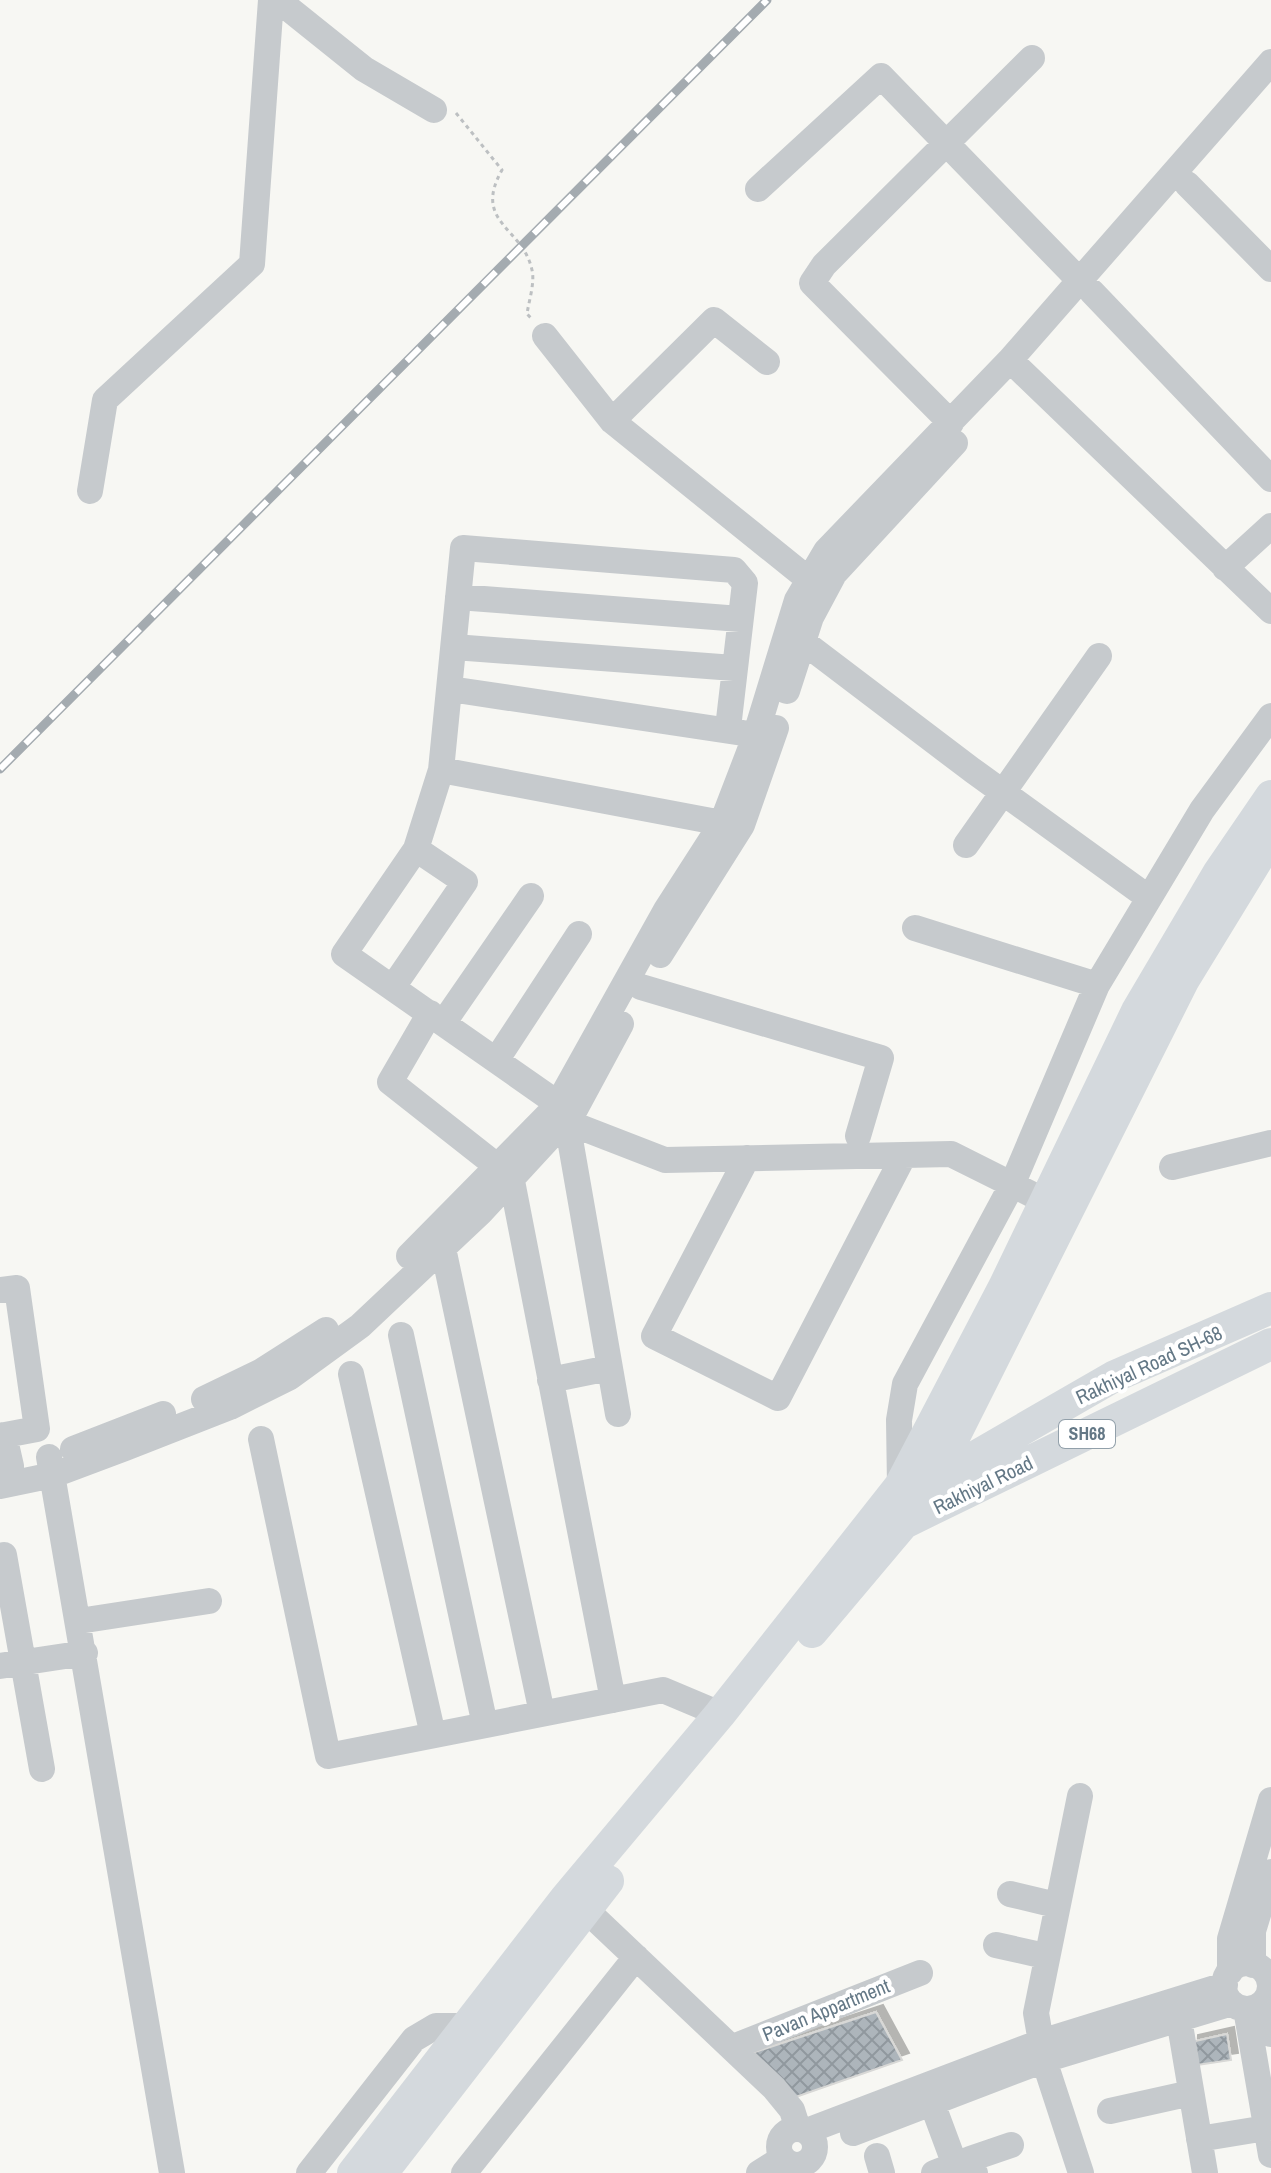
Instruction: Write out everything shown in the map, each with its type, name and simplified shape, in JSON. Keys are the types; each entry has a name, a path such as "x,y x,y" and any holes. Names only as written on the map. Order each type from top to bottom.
{"main road":[{"path":"382,2173 721,1740 903,1524 916,1485 1043,1200 1137,1011 1219,872 1271,796"},
{"path":"353,2173 565,1899 720,1714 864,1532 916,1485 1183,981 1271,837"},
{"name":"Rakhiyal Road SH-68","path":"916,1485 1113,1377 1271,1308"},
{"name":"Rakhiyal Road","path":"864,1532 903,1524 1271,1344"}],"street":[{"path":"90,491 105,400 252,264 271,0"},
{"path":"278,0 364,69 434,110"},
{"path":"951,423 812,283 824,265 1032,58"},
{"path":"336,1334 443,1248 561,1112 748,812 802,641 816,604 834,574 1086,286 1271,62"},
{"path":"758,189 881,76 1271,479"},
{"path":"1086,286 1187,184 1271,88"},
{"path":"1187,184 1271,269"},
{"path":"612,421 714,320 767,362"},
{"path":"545,336 612,421 808,579"},
{"path":"618,1414 561,1112 643,950 722,823 755,737 786,629 808,579 855,518 951,423 1016,366"},
{"path":"1016,366 1271,611"},
{"path":"1225,568 1271,526"},
{"path":"728,728 745,583 734,570 463,548 441,770 416,849 344,954 497,1059 561,1112 665,1160 951,1154 1043,1200"},
{"path":"458,597 740,619"},
{"path":"802,641 1003,793 1149,898"},
{"path":"454,647 734,668"},
{"path":"966,845 1099,656"},
{"path":"450,689 728,728 755,737"},
{"path":"916,1485 899,1420 905,1384 1012,1185 1097,985 1202,810 1271,716"},
{"path":"441,770 722,823"},
{"path":"393,987 465,882 416,849"},
{"path":"531,896 390,1082 505,1174 550,1380 613,1700"},
{"path":"915,928 1097,985"},
{"path":"497,1059 579,934"},
{"path":"641,987 881,1058 858,1136"},
{"path":"1172,1167 1271,1143"},
{"path":"747,1158 654,1336 778,1398 904,1155"},
{"path":"0,1290 17,1288 37,1429 2,1436 4,1474 51,1466 230,1407 290,1377 336,1334 395,1270 505,1174"},
{"path":"443,1248 542,1713"},
{"path":"401,1335 485,1725"},
{"path":"550,1380 609,1368"},
{"path":"351,1374 433,1735"},
{"path":"261,1439 328,1756 663,1690 720,1714"},
{"path":"51,1466 172,2173"},
{"path":"4,1555 11,1665 42,1769"},
{"path":"79,1621 209,1601"},
{"path":"11,1665 85,1653"},
{"path":"1080,1796 1045,1956 1036,2013 1042,2051 1081,2173"},
{"path":"1271,1800 1230,1939 1253,1986 1271,2034"},
{"path":"1271,1872 1253,1931 1253,1986 1271,2155"},
{"path":"1010,1894 1056,1905"},
{"path":"586,1910 733,2047 784,2099 807,2136"},
{"path":"996,1945 1045,1956"},
{"path":"464,2173 636,1957"},
{"name":"Pavan Appartment","path":"733,2047 920,1973"},
{"path":"759,2173 783,2166 779,2150 781,2138 790,2130 807,2136 932,2103 1042,2051 1179,2019 1253,1986"},
{"path":"807,2136 1042,2051 1253,1986"},
{"path":"1179,2019 1205,2173"},
{"path":"309,2173 414,2039 440,2025 467,2026"},
{"path":"1110,2111 1191,2093"},
{"path":"932,2103 959,2168 1011,2145"},
{"path":"1199,2139 1266,2128"}],"path":[{"path":"434,110 454,111 502,170 492,194 493,208 532,269 527,314 545,336"}],"building":[{"path":"876,2012 902,2060 787,2100 752,2053"},
{"path":"1227,2034 1231,2060 1190,2066 1191,2042"}],"railway":[{"path":"0,769 767,0"}]}
